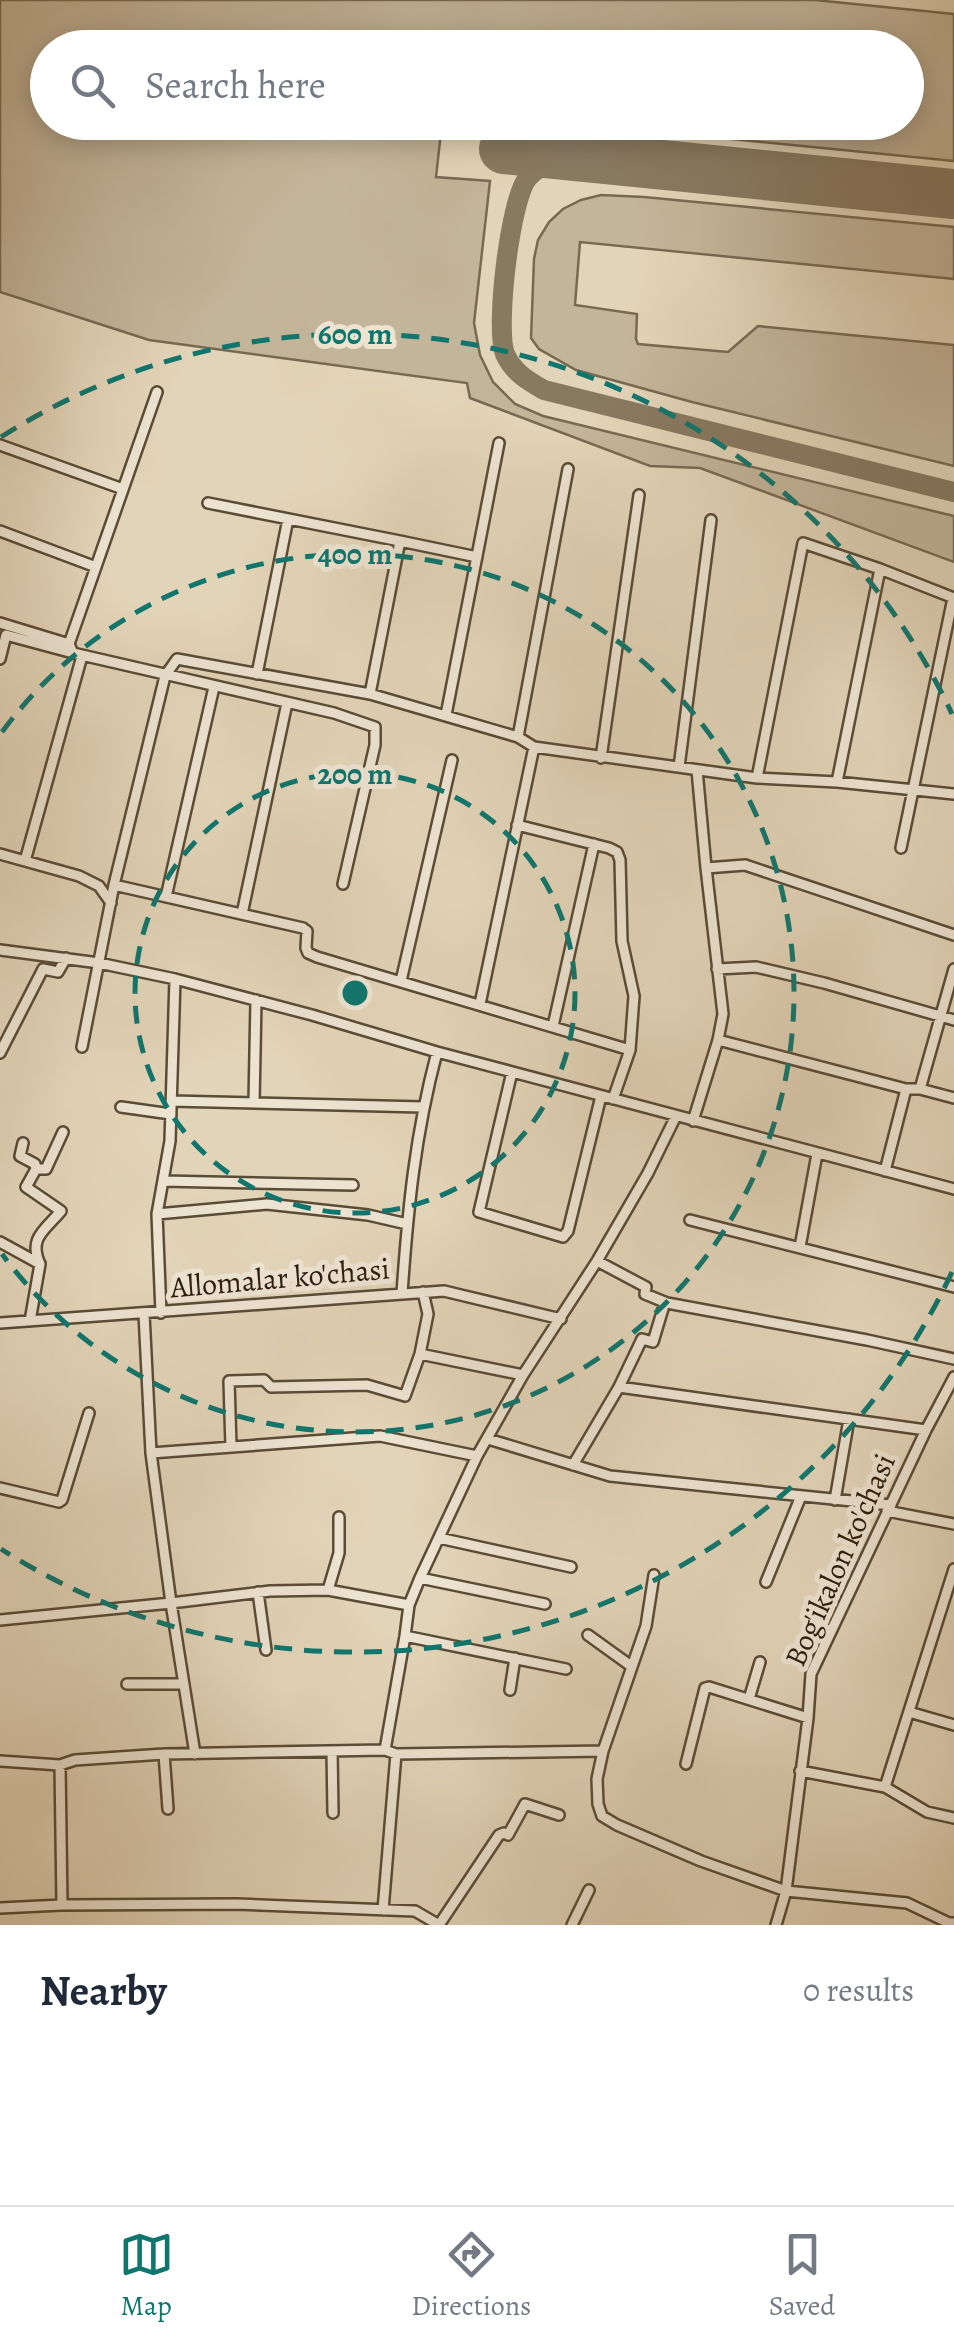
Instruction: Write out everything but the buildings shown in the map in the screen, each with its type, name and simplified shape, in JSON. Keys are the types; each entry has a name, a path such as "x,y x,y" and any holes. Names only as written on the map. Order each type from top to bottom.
{"street":[{"path":"25,861 96,567 157,392"},
{"path":"446,715 499,443"},
{"path":"0,445 123,489"},
{"path":"518,737 568,469"},
{"path":"602,758 638,495"},
{"path":"208,503 476,557"},
{"path":"257,674 288,519"},
{"path":"679,767 712,520"},
{"path":"0,531 96,567"},
{"path":"370,694 400,542"},
{"path":"757,778 802,543 954,598 902,848"},
{"path":"838,782 880,569"},
{"path":"0,623 75,651"},
{"path":"0,659 3,634 374,727 376,745 343,884"},
{"path":"82,1048 114,885 164,676 177,659 370,694 518,737 534,748 757,778 954,794"},
{"path":"166,897 214,687"},
{"path":"242,914 287,703"},
{"path":"480,1004 534,748"},
{"path":"401,981 452,760"},
{"path":"693,1122 723,1014 697,770"},
{"path":"517,824 617,852 620,860 622,941 634,996 630,1050 614,1099"},
{"path":"553,1026 594,844"},
{"path":"0,854 78,876 99,886 111,903"},
{"path":"706,868 745,865 954,935"},
{"path":"114,885 302,928 307,931 308,953 630,1050"},
{"path":"0,950 99,963 175,979 693,1122 954,1189"},
{"path":"0,1053 43,969 58,972 66,958"},
{"path":"717,969 756,967 954,1020"},
{"path":"920,1089 954,968"},
{"path":"161,1313 157,1214 170,1141 175,979"},
{"path":"254,1103 256,1000"},
{"path":"0,1022 14,1027"},
{"path":"718,1040 954,1098"},
{"path":"402,1294 413,1164 422,1107 437,1052"},
{"path":"512,1072 479,1212 563,1237 602,1096"},
{"path":"885,1171 906,1089"},
{"path":"172,1100 422,1107"},
{"path":"120,1107 171,1114"},
{"path":"385,1750 409,1605 420,1578 477,1456 648,1174 676,1116"},
{"path":"23,1143 20,1156 36,1168 46,1169 63,1132"},
{"path":"800,1248 817,1154"},
{"path":"30,1321 40,1264 34,1253 36,1240 62,1211 26,1187 36,1168"},
{"path":"163,1182 353,1185"},
{"path":"157,1214 267,1204 368,1215 407,1224"},
{"path":"690,1220 954,1287"},
{"path":"0,1242 40,1264"},
{"path":"597,1261 646,1287 645,1294 665,1302 954,1360"},
{"name":"Allomalar ko'chasi","path":"0,1323 444,1291 561,1319"},
{"path":"231,1447 230,1382 264,1380 271,1387 368,1385 405,1396 420,1354 428,1314 423,1292"},
{"path":"573,1465 620,1387 642,1339 653,1342 665,1302"},
{"path":"144,1314 152,1453 195,1754"},
{"path":"420,1354 523,1375"},
{"name":"Bog'ikalon ko'chasi","path":"776,1925 786,1891 811,1674 954,1377"},
{"path":"620,1387 926,1430"},
{"path":"0,1488 62,1500 88,1413"},
{"path":"835,1500 849,1419"},
{"path":"152,1453 380,1436 477,1456"},
{"path":"488,1439 610,1476 835,1500 954,1524"},
{"path":"766,1582 802,1496"},
{"path":"328,1590 339,1554 338,1517"},
{"path":"439,1538 571,1567"},
{"path":"885,1787 954,1569"},
{"path":"654,1575 646,1626 603,1751 597,1779 602,1816 700,1861 786,1891 908,1902 954,1923"},
{"path":"420,1578 544,1604"},
{"path":"0,1620 258,1592 328,1590 409,1605"},
{"path":"258,1592 266,1650"},
{"path":"406,1636 566,1669"},
{"path":"588,1636 631,1666"},
{"path":"510,1690 515,1658"},
{"path":"749,1699 760,1662"},
{"path":"128,1684 184,1684"},
{"path":"686,1764 705,1688 808,1718"},
{"path":"909,1712 954,1725"},
{"path":"332,1751 333,1813"},
{"path":"0,1761 60,1765 75,1760 164,1754 603,1751"},
{"path":"164,1754 168,1809"},
{"path":"382,1910 396,1754"},
{"path":"60,1765 62,1905"},
{"path":"800,1771 885,1787 926,1812 954,1818"},
{"path":"0,1908 237,1904 414,1911 439,1925 499,1835 508,1835 525,1804 558,1816"},
{"path":"572,1925 588,1890"}],"shaded area":[{"path":"0,0 815,0 954,14 954,161 742,140 924,140 924,30 30,30 30,140 440,140 436,177 490,181 474,323 480,355 493,382 515,404 543,416 954,516 954,562 700,468 650,466 470,398 467,383 149,340 0,292"},
{"path":"601,195 954,227 954,279 580,242 575,305 637,314 638,344 728,352 758,326 954,345 954,466 576,370 539,349 531,338 538,240 563,209"}],"taxiway":[{"path":"567,155 527,179 515,212 503,293 502,340 508,360 521,375 544,390 954,492"}],"runway":[{"path":"504,149 954,194"}]}
